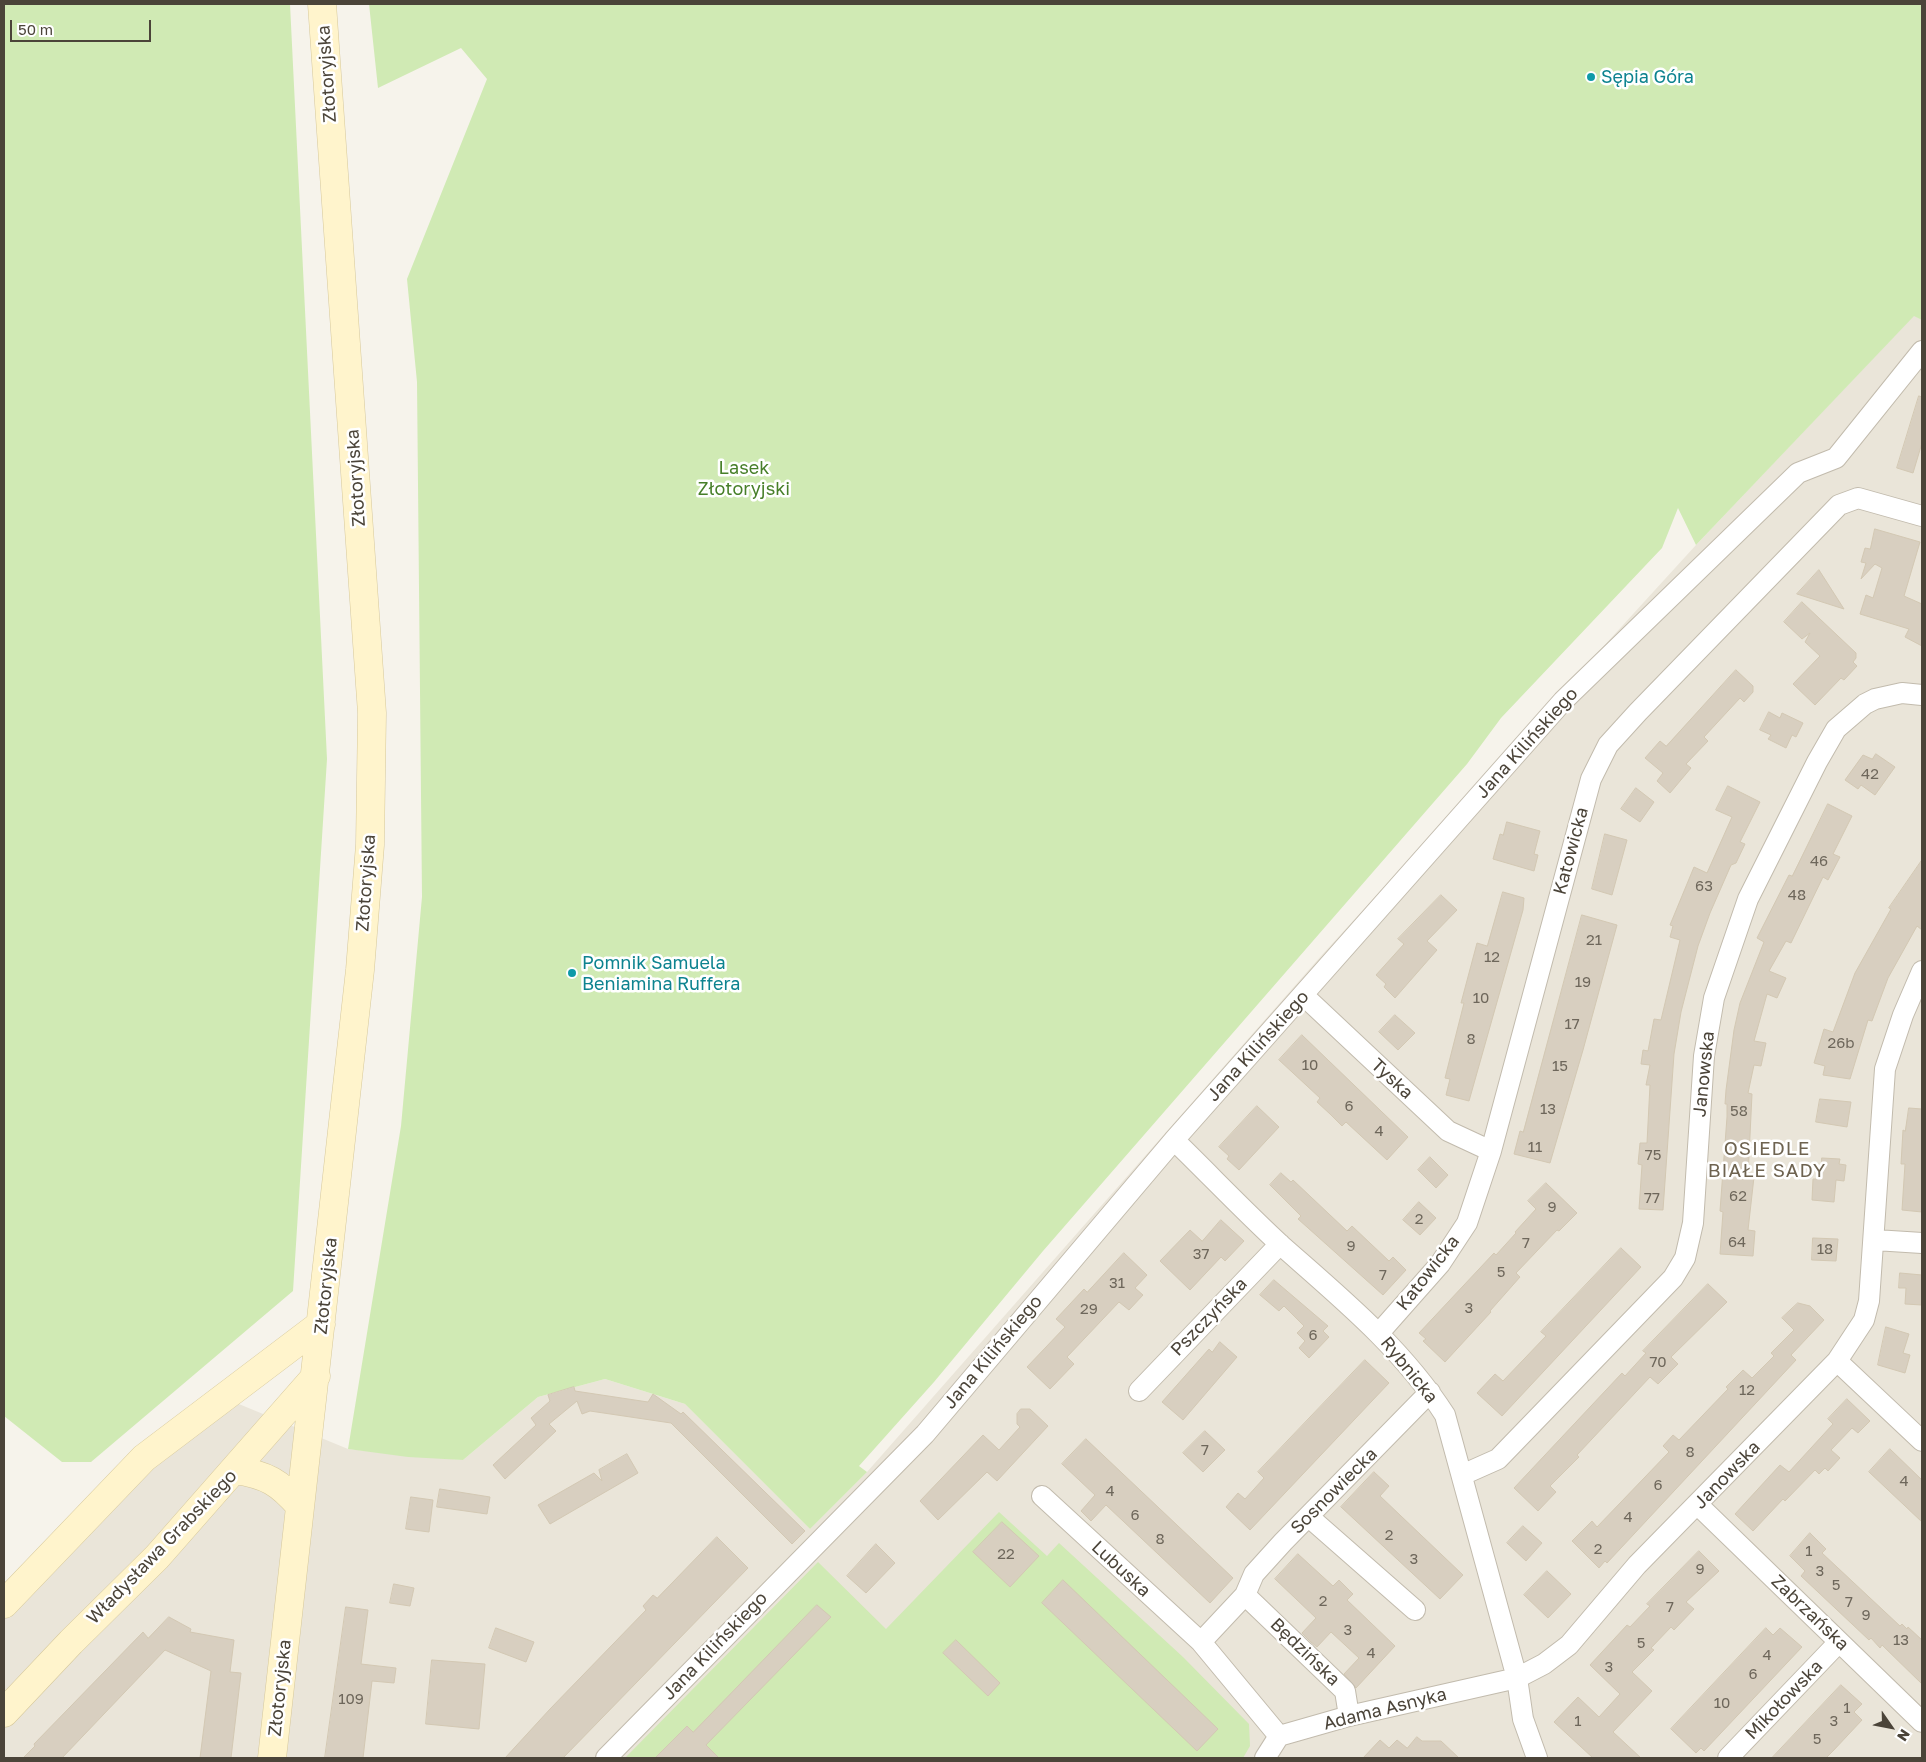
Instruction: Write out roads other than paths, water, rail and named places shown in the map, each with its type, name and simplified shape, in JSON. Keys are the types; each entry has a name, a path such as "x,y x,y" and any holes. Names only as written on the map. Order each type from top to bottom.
{"street":[{"name":"Złotoryjska","path":"272,1758 360,970 370,845 372,713 322,4"},
{"name":"Jana Kilińskiego","path":"606,1758 925,1434 1174,1140 1563,701 1798,473 1836,458 1922,351"},
{"name":"Katowicka","path":"1379,1333 1440,1264 1467,1223 1491,1151 1591,779 1608,745 1839,506 1858,498 1919,516"},
{"name":"Janowska","path":"1462,1475 1498,1459 1673,1278 1685,1258 1693,1224 1704,1056 1714,998 1748,899 1836,729 1865,704 1875,699 1902,693 1922,695"},
{"name":"Janowska","path":"1517,1678 1544,1664 1568,1645 1636,1565 1837,1361 1864,1320 1869,1301 1875,1240 1885,1070 1903,1014 1922,971"},
{"name":"Tyska","path":"1303,995 1448,1131 1491,1151"},
{"name":"Rybnicka","path":"1174,1140 1280,1244 1379,1333 1430,1392 1445,1414 1517,1678 1523,1719 1538,1758"},
{"path":"1875,1240 1922,1243"},
{"name":"Pszczyńska","path":"1138,1391 1280,1244"},
{"path":"4,1604 144,1458 321,1324"},
{"path":"1837,1361 1922,1441"},
{"name":"Władysława Grabskiego","path":"4,1713 71,1642 157,1557 316,1376"},
{"name":"Sosnowiecka","path":"1245,1595 1254,1574 1430,1392"},
{"path":"235,1470 256,1474 272,1480 286,1489 300,1506"},
{"name":"Lubuska","path":"1042,1496 1201,1642 1279,1736"},
{"name":"Zabrzańska","path":"1698,1504 1922,1722"},
{"path":"1308,1517 1414,1610"},
{"path":"1201,1642 1245,1595"},
{"name":"Będzińska","path":"1245,1595 1345,1691 1349,1716"},
{"name":"Mikołowska","path":"1728,1758 1839,1642"},
{"name":"Adama Asnyka","path":"1279,1736 1349,1716 1517,1678"},
{"path":"1265,1758 1279,1736"}],"place":[{"name":"Sępia Góra","path":"1591,77"},
{"name":"Pomnik Samuela Beniamina Ruffera","path":"572,973"}],"district":[{"name":"OSIEDLE BIAŁE SADY","path":"1767,1160"}],"park label":[{"name":"Lasek Złotoryjski","path":"744,478"}]}
